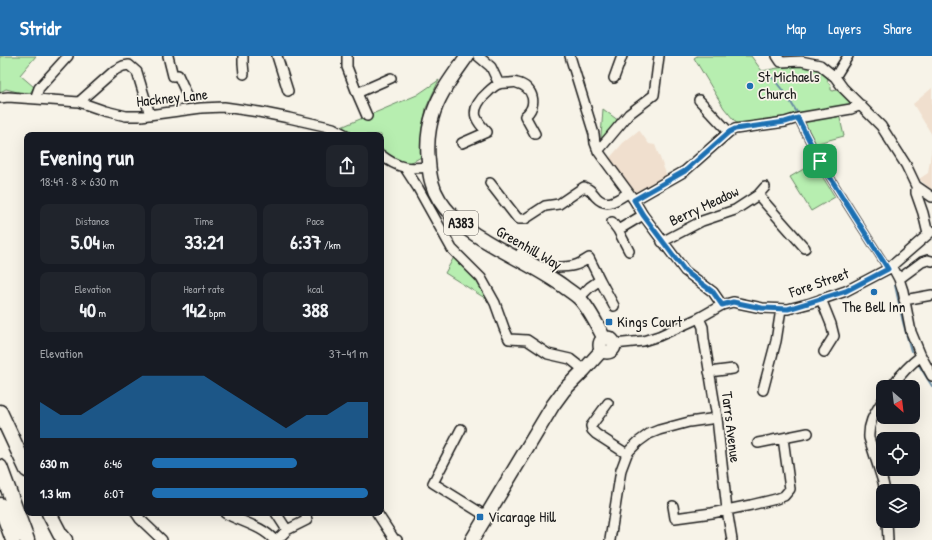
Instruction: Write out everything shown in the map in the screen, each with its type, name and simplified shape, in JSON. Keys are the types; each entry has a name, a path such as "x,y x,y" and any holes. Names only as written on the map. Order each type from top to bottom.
{"highway":[{"path":"0,412 24,464"},
{"path":"0,467 27,540"},
{"path":"0,505 13,540"},
{"path":"51,516 65,540"}],"main road":[{"name":"Greenhill Way","path":"467,56 446,86 434,110 429,131 429,167 432,183 438,197 453,218 483,240 530,264 579,298 590,312 607,344"},
{"path":"472,540 552,405 607,344"}],"street":[{"path":"35,99 39,88 68,56"},
{"path":"168,56 173,76 178,75 189,99"},
{"path":"243,56 242,63 244,74"},
{"path":"277,56 288,91"},
{"path":"347,56 347,67 367,116"},
{"path":"478,56 491,67 499,84"},
{"path":"570,56 598,151 662,242 685,271 713,292 722,305 699,318 648,340 607,344"},
{"path":"614,78 622,56"},
{"path":"598,151 629,114 654,95 659,56"},
{"path":"777,56 781,62 801,62 820,65 835,77 842,88 881,126 906,165 916,186 916,193 930,233"},
{"path":"835,77 848,56"},
{"path":"79,102 115,70 129,65 137,72 150,115"},
{"path":"357,93 391,78"},
{"path":"462,143 487,132 476,117 475,112 480,98 499,84 517,83 525,87 530,92 533,101 532,106 525,116 535,134"},
{"name":"Hackney Lane","path":"0,98 8,97 79,102 104,111 126,116 140,116 201,108 224,107 289,118 333,128 340,132"},
{"path":"699,100 729,132"},
{"path":"490,183 518,219 525,219 545,206 559,204 584,187 591,190 597,198 606,203 612,202 631,196 685,171 729,132 735,129 785,122 798,118 851,109 861,105"},
{"path":"798,118 820,161 850,210 899,279 911,332 921,356 932,376"},
{"path":"384,157 405,168 429,167"},
{"path":"405,168 418,188 452,249 481,278 495,303 509,339 527,340 548,354 570,359 584,370"},
{"path":"916,186 932,197"},
{"name":"Berry Meadow","path":"662,242 702,221 735,210 758,195 765,187"},
{"name":"Berry Meadow","path":"758,195 805,248"},
{"path":"629,251 615,226 643,215"},
{"name":"Fore Street","path":"722,305 733,302 762,308 788,309 821,300 846,291 890,267 930,233"},
{"path":"520,251 534,262 547,267 571,267 589,258 614,306"},
{"path":"899,279 922,262 928,260 932,261"},
{"path":"579,298 600,280"},
{"path":"904,300 932,295"},
{"path":"821,300 831,324 834,336 824,352"},
{"path":"763,390 776,341 781,309"},
{"name":"Tarrs Avenue","path":"699,318 703,326 717,418 727,510 732,540"},
{"path":"896,380 910,363 921,356"},
{"path":"709,372 733,369"},
{"path":"608,403 591,426 592,430 627,454"},
{"path":"876,411 868,430 869,438 876,456"},
{"path":"610,540 621,470 627,454 638,442 649,434 659,430 689,422 717,418"},
{"path":"461,429 433,483 486,516"},
{"path":"758,443 808,433"},
{"path":"673,506 674,518 727,510 784,496 790,489 783,438"},
{"path":"138,516 162,540"},
{"path":"231,516 270,535 274,540"},
{"path":"278,516 287,530"},
{"path":"277,540 287,530 307,520 305,516"},
{"path":"380,516 394,539 397,540"},
{"path":"887,528 888,540"}],"shaded area":[{"path":"932,88 932,135 913,104"},
{"path":"639,130 649,144 655,145 667,176 635,193 607,161 623,143"},
{"path":"932,147 932,190 919,179 928,173"}],"green space":[{"path":"0,56 36,56 20,75 34,87 29,95 6,89 0,92"},
{"path":"697,56 751,56 762,71 791,66 806,66 813,68 822,71 829,77 827,81 831,86 831,90 836,90 843,93 852,102 851,105 786,118 738,125 724,108 694,58"},
{"path":"439,80 426,108 422,134 423,156 414,161 407,163 399,161 384,152 384,132 346,132 339,128 417,95"},
{"path":"603,109 619,121 602,140 601,137"},
{"path":"839,114 844,136 814,144 802,120"},
{"path":"814,163 835,197 811,211 790,177"},
{"path":"454,257 476,280 488,300 445,273"}],"waterway":[{"path":"772,77 787,96 798,114"},
{"path":"895,285 911,351"},
{"path":"917,362 932,386"}],"place":[{"name":"St Michaels Church","path":"750,86"},
{"name":"The Bell Inn","path":"874,292"},
{"name":"Kings Court","path":"609,322"},
{"name":"Vicarage Hill","path":"480,517"}],"route":[{"path":"798,118 820,161 888,269 846,291 788,309 762,308 733,302 722,305 713,292 685,271 662,242 634,200 685,171 729,132 739,128 785,122 798,118"}]}
